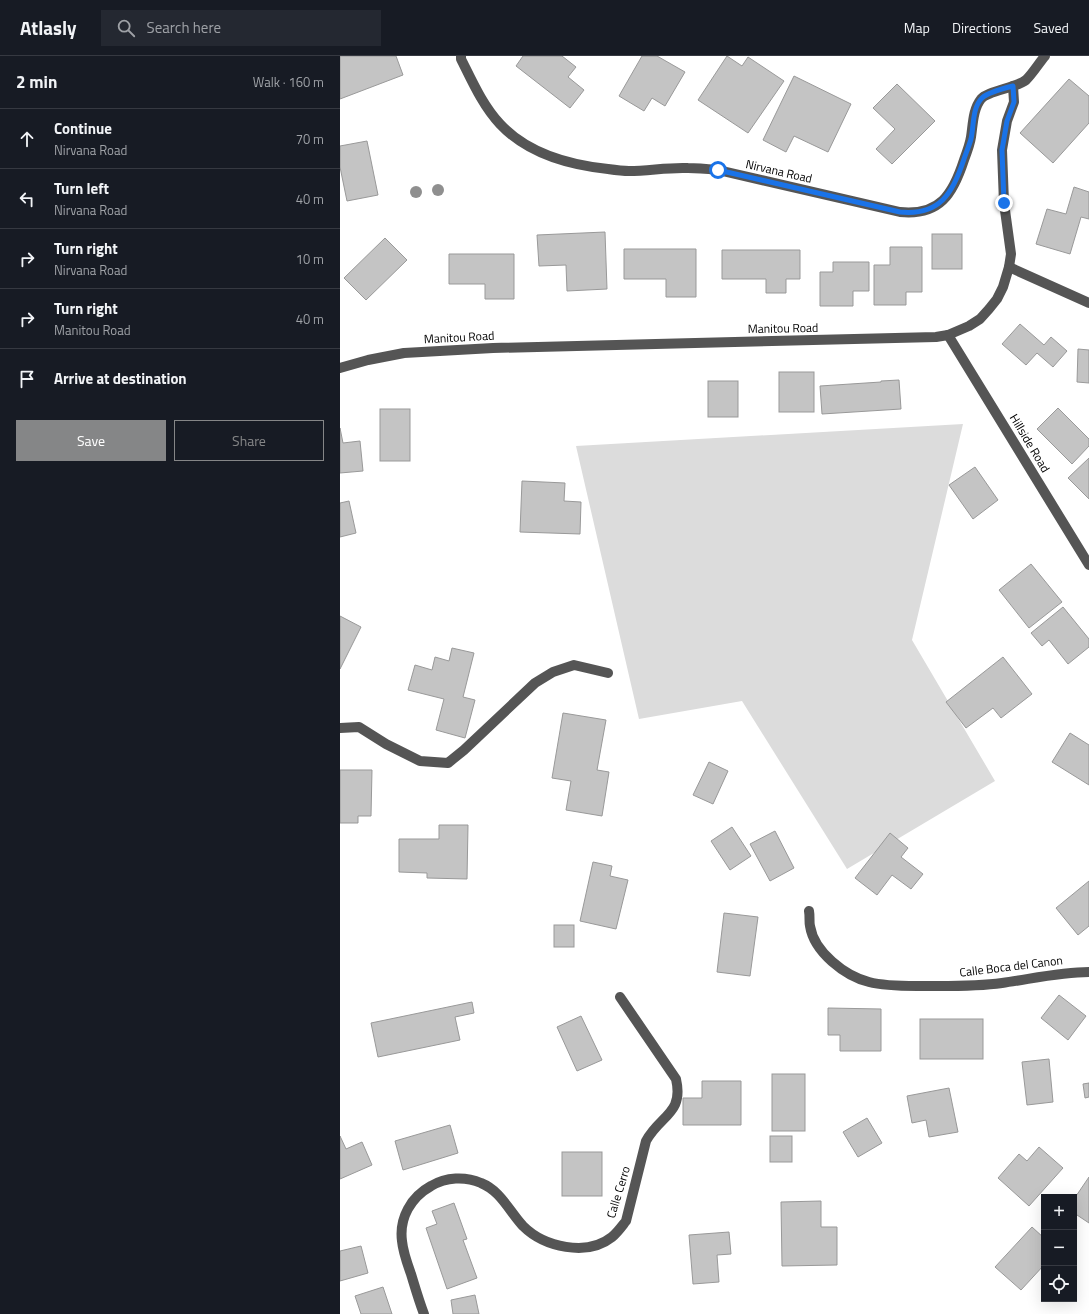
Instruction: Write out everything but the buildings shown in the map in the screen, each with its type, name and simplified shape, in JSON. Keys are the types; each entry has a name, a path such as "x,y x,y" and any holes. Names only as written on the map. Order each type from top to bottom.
{"street":[{"name":"Nirvana Road","path":"461,57 485,104 500,124 520,141 542,153 590,167 628,171 687,168 718,170 900,212 911,213 922,211 942,202 949,194 959,174 971,139 976,105 983,97 1025,80 1045,56"},
{"name":"Manitou Road","path":"340,368 404,352 493,348 936,337 948,335 969,326 980,319 989,309 997,299 1003,287 1009,267 1010,254 1004,203 1002,150 1007,121 1014,102 1013,86"},
{"path":"1009,267 1089,303"},
{"name":"Hillside Road","path":"948,335 1089,565"},
{"path":"340,728 359,727 386,744 420,761 448,762 464,750 534,683 541,679 554,672 574,665 608,673"},
{"name":"Calle Boca del Canon","path":"810,911 810,927 813,936 819,947 828,958 848,974 869,982 900,986 950,987 1001,983 1071,972 1089,972"},
{"name":"Calle Cerro","path":"424,1314 404,1253 402,1230 404,1218 416,1197 425,1189 435,1184 458,1178 482,1183 501,1197 524,1227 534,1234 557,1245 569,1247 593,1246 612,1238 626,1221 646,1141 651,1132 673,1110 677,1100 678,1090 676,1079 620,996"}],"shaded area":[{"path":"963,424 912,640 995,781 847,869 742,701 639,719 576,446"}],"route":[{"path":"718,170 900,212 911,213 922,211 942,202 949,194 959,174 971,139 976,105 983,97 1013,86 1014,102 1007,121 1002,150 1004,203"}]}
